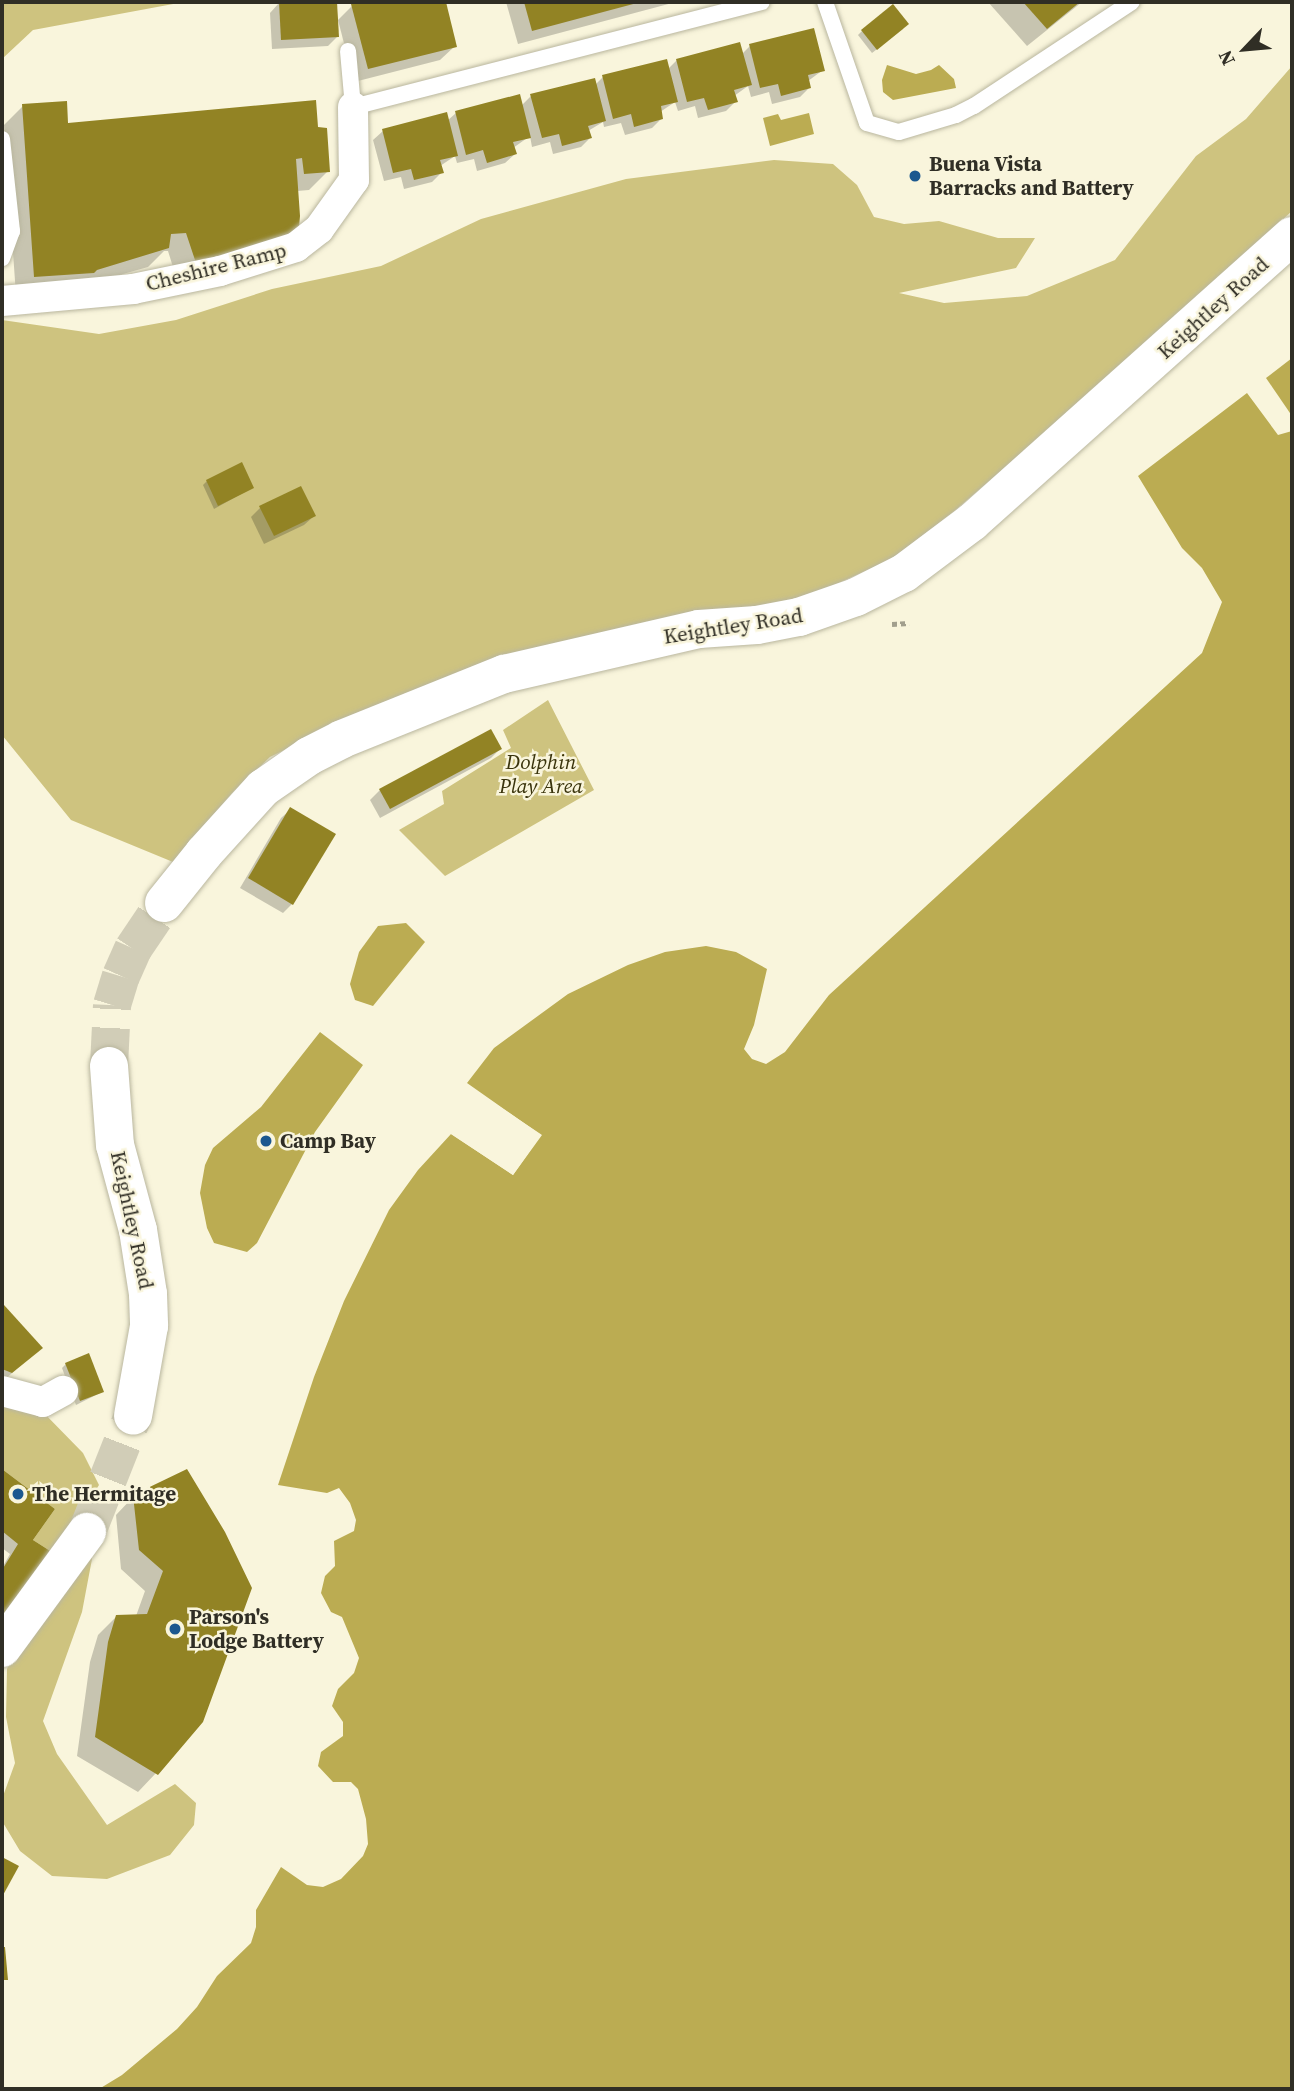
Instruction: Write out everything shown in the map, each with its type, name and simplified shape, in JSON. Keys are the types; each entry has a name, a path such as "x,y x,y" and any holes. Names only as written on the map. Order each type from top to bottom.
{"main road":[{"name":"Keightley Road","path":"164,903 204,853 263,788 309,756 342,739 504,674 699,629 778,622 856,597 904,573 972,522 1292,236"},
{"name":"Keightley Road","path":"109,1066 116,1145 138,1230 148,1294 149,1326 133,1416"},
{"path":"2,1648 87,1532"}],"street":[{"name":"Cheshire Ramp","path":"2,301 133,289 220,271 296,247 319,229 354,180 353,107"},
{"path":"2,1391 43,1402 63,1391"}],"lane":[{"path":"353,107 762,2"},
{"path":"825,2 867,123 899,132 956,115 974,106 1132,2"},
{"name":"Cheshire Ramp","path":"348,51 353,107"},
{"path":"2,139 12,231 2,258"}],"green space":[{"path":"2,2 184,2 33,30 2,59"},
{"path":"1292,66 1292,211 1116,372 953,512 892,559 796,602 366,710 270,757 232,793 173,862 71,820 2,735 2,320 99,334 176,320 272,289 381,266 481,219 626,179 774,160 833,164 857,185 874,217 904,224 939,221 998,238 1035,238 1016,268 899,293 944,303 1027,296 1115,260 1196,156 1246,119"},
{"name":"Dolphin Play Area","path":"548,700 594,790 445,876 399,830 444,804 442,791 511,748 503,730"},
{"path":"2,1400 40,1409 83,1453 99,1485 55,1554 33,1540 55,1509 2,1469"},
{"path":"87,1547 92,1559 82,1612 43,1721 57,1754 107,1825 175,1784 196,1803 194,1825 170,1855 107,1879 52,1876 20,1851 2,1821 2,1799 15,1763 6,1717 7,1669 19,1640"}],"shaded area":[{"path":"887,65 916,74 939,65 954,79 956,88 893,100 883,92 882,80"},
{"path":"809,113 814,134 770,146 763,118 778,114 781,120"},
{"path":"1292,358 1292,416 1266,378"},
{"path":"1247,393 1278,435 1292,431 1292,2089 99,2089 122,2075 177,2029 197,2007 217,1976 251,1943 256,1927 256,1910 281,1867 307,1885 323,1887 341,1879 363,1856 368,1844 366,1819 358,1789 351,1782 333,1782 318,1766 321,1752 343,1736 343,1722 332,1706 338,1689 354,1673 359,1658 342,1617 331,1612 321,1593 325,1576 335,1566 334,1541 354,1531 356,1520 350,1503 339,1488 327,1493 278,1485 314,1377 344,1301 389,1210 418,1170 451,1134 513,1175 541,1135 467,1083 494,1048 568,994 628,965 665,952 706,946 736,952 767,969 754,1025 744,1049 752,1059 766,1064 785,1052 829,995 1202,653 1222,602 1202,568 1182,548 1138,476"},
{"path":"406,923 425,942 373,1006 355,1000 350,984 359,952 378,926"},
{"name":"Camp Bay","path":"320,1032 363,1065 315,1132 257,1243 247,1252 214,1243 207,1228 200,1193 205,1165 213,1148 261,1107"}],"pier":[{"path":"463,1082 542,1135 513,1175 448,1132 453,1131 512,1171 537,1135"}],"building":[{"path":"279,2 337,2 339,37 281,40"},
{"path":"446,2 457,47 368,69 351,4"},
{"path":"524,2 637,2 637,3 532,31"},
{"path":"1023,2 1080,2 1047,29"},
{"path":"893,4 909,24 877,50 861,30"},
{"path":"814,28 825,71 808,75 811,88 781,96 778,84 760,88 749,44"},
{"path":"740,42 752,85 734,90 738,102 708,110 704,98 687,102 676,59"},
{"path":"667,59 678,102 661,106 663,119 634,127 631,114 613,119 602,75"},
{"path":"595,78 606,121 588,126 592,138 562,146 559,134 542,138 530,94"},
{"path":"520,94 531,138 513,142 517,154 487,163 483,150 466,155 455,111"},
{"path":"316,100 318,127 327,128 330,172 304,174 302,158 296,159 300,216 298,239 197,266 186,233 171,234 169,248 94,273 34,277 22,104 67,101 68,123"},
{"path":"447,112 458,156 440,160 444,173 414,180 411,169 393,173 382,129"},
{"path":"242,462 254,488 218,506 206,480"},
{"path":"301,486 316,516 274,536 259,506"},
{"path":"491,729 502,749 390,809 379,789"},
{"path":"290,807 336,834 293,905 248,878"},
{"path":"4,1305 43,1348 12,1373 2,1369"},
{"path":"89,1353 104,1392 80,1401 65,1363"},
{"path":"2,1469 55,1509 33,1540 55,1554 2,1622 2,1570 18,1544 2,1531"},
{"name":"Parson's Lodge Battery","path":"187,1469 225,1532 252,1588 203,1722 158,1775 95,1737 108,1642 116,1615 147,1614 163,1571 139,1550 133,1495"},
{"path":"2,1857 19,1866 2,1897"},
{"path":"2,1947 5,1947 8,1980 2,1980"}],"tunnel":[{"path":"109,1066 112,1005 121,976 133,949 164,903"},
{"path":"87,1532 133,1416"}],"place":[{"name":"Buena Vista Barracks and Battery","path":"915,176"},
{"name":"Camp Bay","path":"266,1141"},
{"name":"The Hermitage","path":"18,1494"},
{"name":"Parson's Lodge Battery","path":"175,1629"}]}
